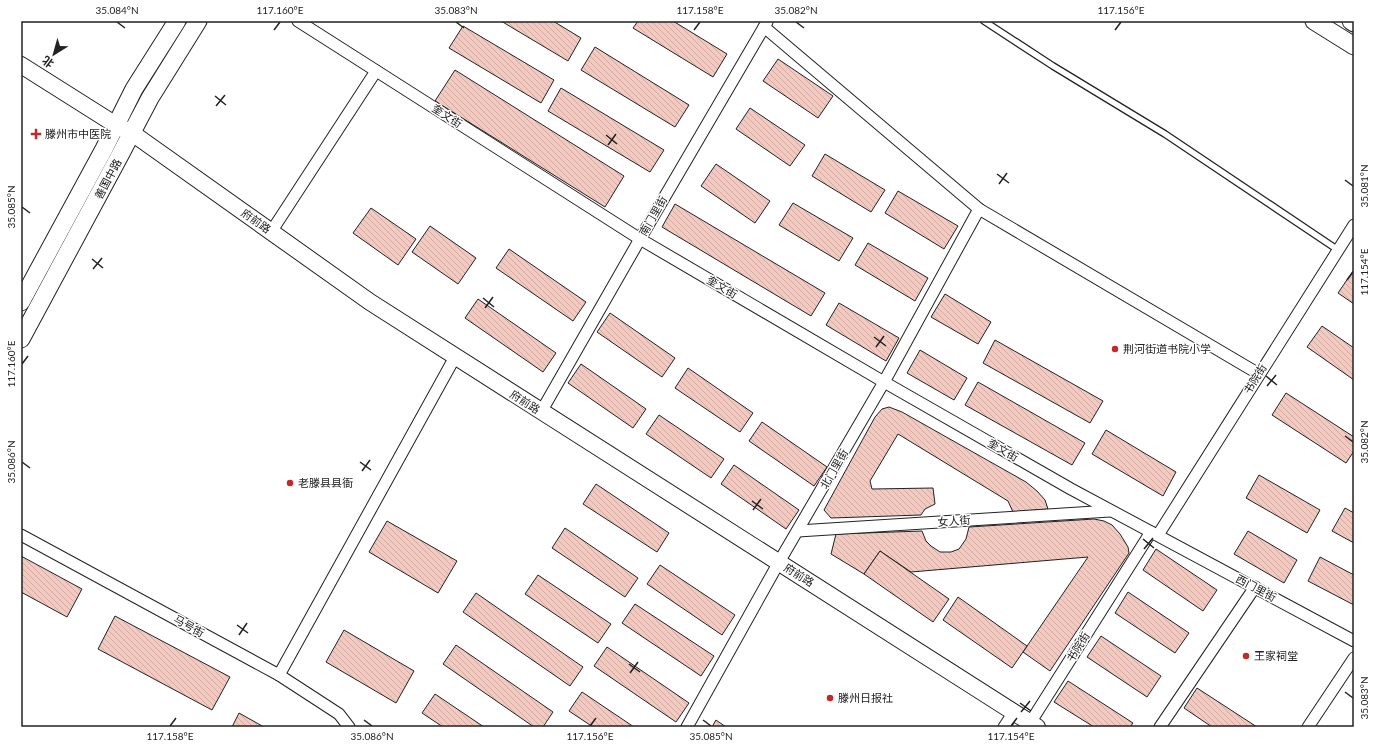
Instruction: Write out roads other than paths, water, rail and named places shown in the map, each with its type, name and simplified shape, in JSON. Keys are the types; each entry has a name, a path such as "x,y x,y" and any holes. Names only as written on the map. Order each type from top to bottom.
{"main road":[{"name":"善国中路","path":"21,302 134,89 177,21"},
{"name":"善国中路","path":"21,339 150,98 198,21"},
{"path":"1314,21 1354,46"},
{"name":"府前路","path":"21,65 116,125 132,133 370,302 1034,725"}],"street":[{"name":"奎文街","path":"298,21 640,239 884,382 1110,510 1154,533"},
{"path":"766,24 979,209 1259,374"},
{"name":"南门里街","path":"541,412 766,24"},
{"path":"271,232 376,71"},
{"name":"北门里街","path":"687,727 779,562 884,382 979,209"},
{"name":"书院街","path":"1034,725 1154,533 1259,374 1354,225"},
{"path":"279,675 455,357"},
{"name":"女人街","path":"798,531 1110,510"},
{"name":"西门里街","path":"1154,533 1354,641"},
{"name":"马号街","path":"21,534 279,675 339,714 349,727"},
{"path":"1160,727 1255,587"},
{"path":"1308,727 1354,658"},
{"path":"1004,727 1014,712"}],"lane":[{"path":"984,21 1053,66 1165,134 1338,250"}],"place":[{"name":"滕州市中医院","path":"36,134"},
{"name":"荆河街道书院小学","path":"1115,349"},
{"name":"老滕县县衙","path":"290,483"},
{"name":"王家祠堂","path":"1246,656"},
{"name":"滕州日报社","path":"830,698"}]}
